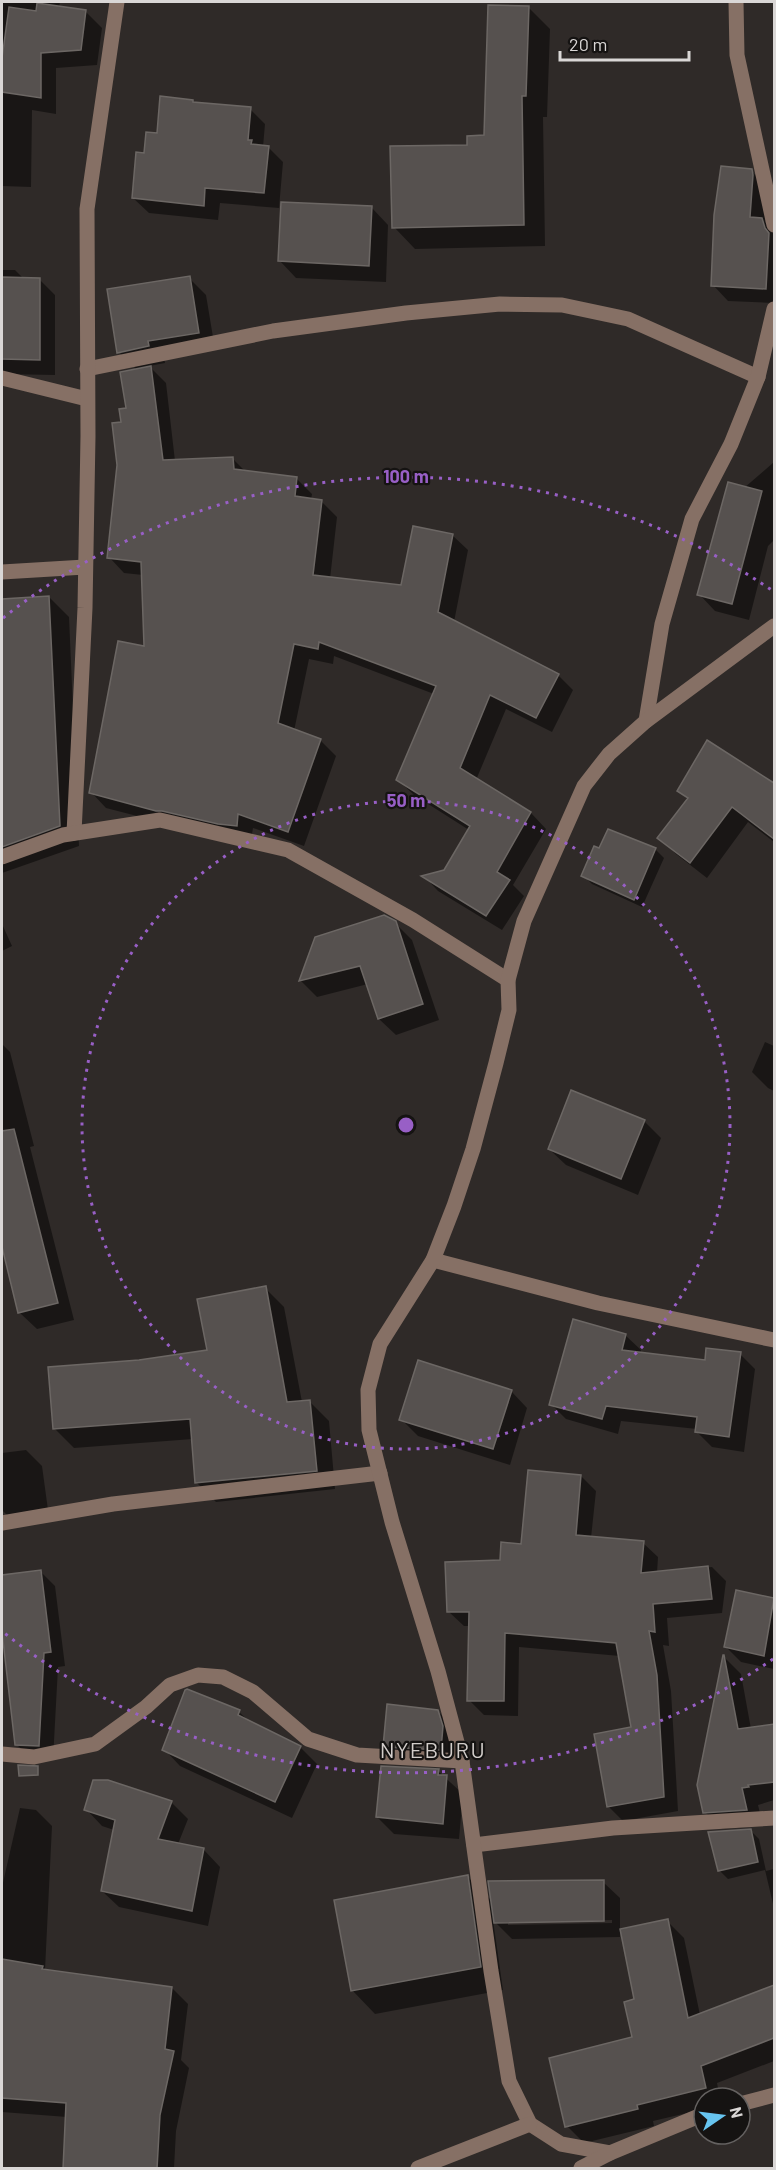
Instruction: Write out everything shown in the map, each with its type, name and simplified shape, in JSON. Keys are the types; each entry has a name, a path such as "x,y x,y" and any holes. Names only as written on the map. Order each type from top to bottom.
{"street":[{"path":"75,833 85,567 87,209 117,2"},
{"path":"736,2 737,55 774,225"},
{"path":"87,369 273,332 406,313 500,304 562,305 628,319 758,377"},
{"path":"646,721 662,624 692,519 730,444 758,377 774,309"},
{"path":"2,378 87,399"},
{"path":"2,572 85,567"},
{"path":"610,2153 561,2144 530,2124 509,2081 491,1971 462,1761 438,1671 392,1522 369,1430 368,1390 380,1344 433,1260 473,1149 509,1010 508,980 524,921 584,786 609,754 646,721 774,626"},
{"path":"2,857 63,835 160,820 288,850 413,920 508,980"},
{"path":"433,1260 598,1303 774,1340"},
{"path":"2,1523 113,1504 380,1473"},
{"path":"2,1754 34,1757 95,1744 146,1707 170,1685 198,1675 223,1677 253,1692 308,1738 357,1755 462,1761"},
{"path":"474,1845 613,1828 774,1818"},
{"path":"752,2101 774,2095"},
{"path":"581,2169 610,2153 692,2120"},
{"path":"418,2169 530,2124"}],"building":[{"path":"37,3 86,10 81,50 41,53 41,98 2,92 2,58 9,7 36,11"},
{"path":"488,5 529,6 526,96 522,96 524,225 392,228 390,146 467,145 467,136 484,135"},
{"path":"160,96 193,100 193,102 251,107 248,140 252,140 251,144 269,146 264,193 205,188 204,206 132,198 136,152 144,153 146,132 157,133"},
{"path":"721,166 752,169 750,217 762,218 769,233 766,289 711,286 714,215"},
{"path":"281,202 372,206 369,266 278,261"},
{"path":"190,276 199,333 148,341 149,346 117,353 107,289"},
{"path":"2,277 40,278 40,360 2,359"},
{"path":"151,366 163,460 233,457 234,469 297,477 295,496 322,500 313,575 401,585 413,526 453,534 438,612 559,674 536,718 490,695 460,768 531,812 497,872 510,880 486,916 421,876 444,870 470,826 396,780 436,686 319,642 318,649 294,644 278,723 321,739 288,832 238,814 237,826 218,824 156,811 89,793 118,641 144,646 141,562 107,558 117,465 112,423 121,422 119,409 126,408 120,372"},
{"path":"728,482 762,491 732,604 697,595"},
{"path":"49,596 60,826 2,847 2,599"},
{"path":"707,740 774,783 774,839 732,807 690,863 657,838 688,798 677,791"},
{"path":"608,829 656,848 634,900 581,876 594,846 599,848"},
{"path":"384,915 396,921 423,1004 378,1019 360,966 299,981 315,937"},
{"path":"571,1090 645,1120 621,1179 548,1149"},
{"path":"14,1129 58,1303 18,1313 2,1247 2,1131"},
{"path":"266,1286 287,1402 310,1400 317,1471 195,1483 190,1419 53,1429 48,1367 139,1360 207,1350 197,1299"},
{"path":"573,1319 626,1334 622,1350 705,1360 706,1348 741,1352 729,1437 695,1432 697,1417 606,1406 602,1419 549,1405"},
{"path":"418,1360 512,1390 493,1449 399,1420"},
{"path":"528,1470 581,1475 576,1535 644,1541 641,1573 708,1566 712,1599 653,1604 655,1632 649,1631 657,1675 664,1797 607,1807 594,1734 631,1727 616,1643 505,1633 504,1701 467,1701 469,1612 447,1612 445,1562 500,1560 501,1542 521,1544"},
{"path":"41,1570 51,1652 44,1653 39,1746 15,1745 2,1632 2,1575"},
{"path":"736,1590 774,1598 764,1656 724,1647"},
{"path":"723,1655 738,1729 774,1724 774,1782 748,1785 749,1787 742,1788 747,1810 703,1813 697,1785"},
{"path":"187,1689 240,1710 238,1715 301,1746 275,1802 162,1750"},
{"path":"387,1704 438,1710 443,1726 441,1750 383,1747"},
{"path":"18,1765 38,1766 38,1775 19,1776"},
{"path":"381,1766 439,1769 438,1775 447,1775 443,1824 376,1817"},
{"path":"93,1780 108,1780 172,1801 158,1839 204,1848 192,1911 101,1891 115,1820 84,1810"},
{"path":"751,1829 758,1862 718,1871 708,1832"},
{"path":"468,1875 481,1967 351,1991 334,1900"},
{"path":"604,1880 604,1921 494,1923 488,1881"},
{"path":"668,1919 688,2018 774,1985 774,2038 701,2066 706,2086 692,2086 692,2091 637,2105 638,2109 565,2127 549,2058 632,2037 624,2002 634,1999 620,1929"},
{"path":"2,1959 43,1966 42,1969 172,1987 165,2049 174,2051 160,2115 157,2169 63,2169 66,2103 2,2098"}],"district":[{"name":"NYEBURU","path":"433,1749"}]}
